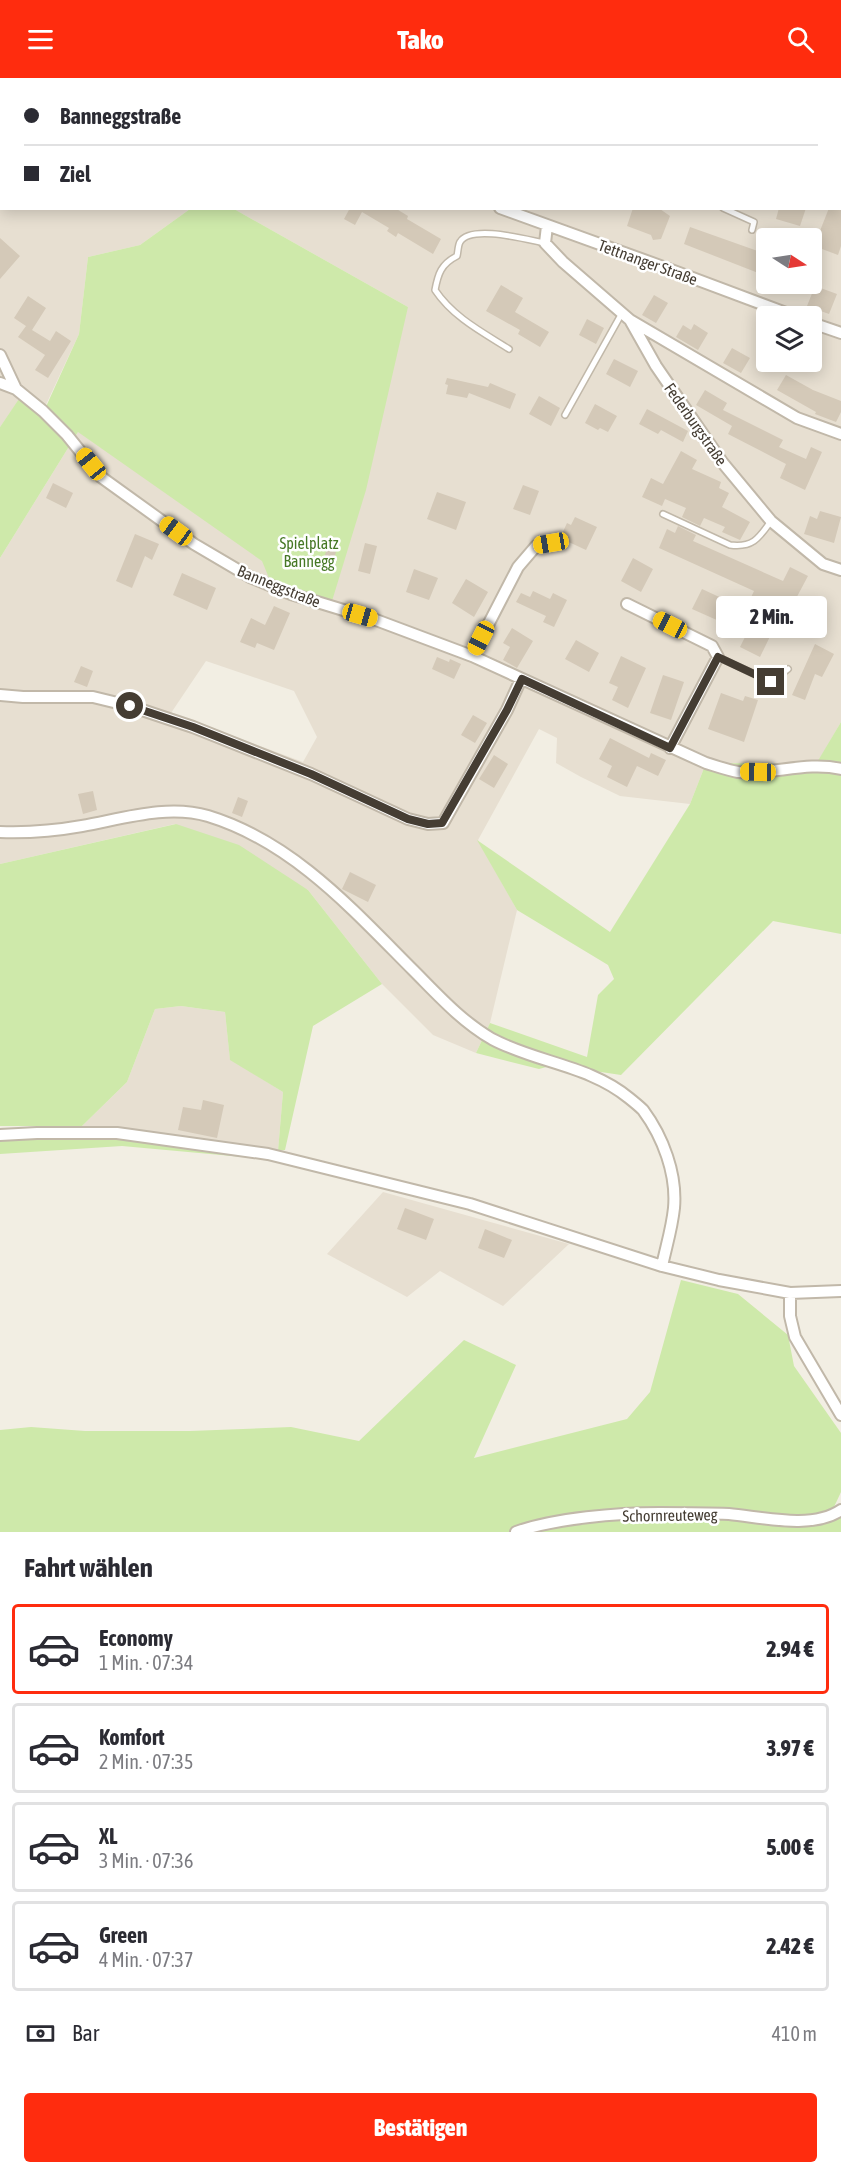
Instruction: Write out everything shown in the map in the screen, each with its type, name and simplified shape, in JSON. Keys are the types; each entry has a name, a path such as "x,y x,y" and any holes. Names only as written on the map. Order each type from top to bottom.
{"street":[{"name":"Tettnanger Straße","path":"505,210 767,306"},
{"path":"545,243 547,226"},
{"name":"Federburgstraße","path":"545,243 563,262 626,316 797,418 841,434"},
{"name":"Federburgstraße","path":"626,316 656,366 722,462 771,521 823,564 841,570"},
{"path":"822,326 841,333"},
{"path":"0,355 16,389"},
{"name":"Banneggstraße","path":"0,383 16,389 44,411 101,477 194,544 250,577 291,594 376,620 472,656 706,763 736,771 758,772 832,767 841,770"},
{"path":"472,656 518,567 536,546 551,543"},
{"path":"627,604 712,646 718,657 670,748"},
{"path":"0,695 93,697 130,706 193,727 311,774 408,819 428,824 442,823 507,710 522,679"},
{"path":"0,832 30,833 174,811 206,816 266,842 314,874 337,894 463,1020 494,1040 595,1076 616,1087 642,1108 667,1155 673,1180 674,1208 662,1266"},
{"path":"0,1135 117,1132 268,1154 470,1204 662,1266 719,1280 790,1293 841,1291"},
{"path":"790,1293 790,1316 795,1337 841,1415"},
{"name":"Schornreuteweg","path":"516,1532 582,1518 658,1513 727,1514 809,1521 826,1518 841,1510"}],"lane":[{"path":"727,210 754,222 752,230"},
{"path":"509,349 470,325 445,305 435,290 439,271 449,260 457,256 460,242 467,236 486,233 545,243"},
{"path":"565,415 626,316"},
{"path":"663,514 729,544 739,546 759,539 771,521"},
{"path":"718,657 771,682 788,669"}],"shaded area":[{"path":"0,210 189,210 140,245 88,257 79,334 43,411 19,400 0,427"},
{"path":"236,210 841,210 841,722 816,765 706,763 690,804 620,796 581,777 556,763 557,738 539,729 478,840 517,910 490,1023 476,1053 433,1035 382,984 308,890 175,824 0,864 0,558 78,432 408,307","holes":["206,661 294,691 317,737 303,762 171,713"]},
{"path":"181,1006 225,1012 230,1059 283,1092 278,1151 82,1126 127,1082 155,1009"},
{"path":"383,1192 569,1244 503,1306 440,1271 407,1297 327,1254"}],"green space":[{"name":"Spielplatz Bannegg","path":"189,210 236,210 408,307 366,490 332,601 299,592 269,578 262,561 78,432 0,558 0,427 19,399 44,411 79,334 88,257 140,245"},
{"path":"841,722 841,934 773,921 621,1075 554,1065 539,1069 476,1053 490,1023 587,1057 598,995 614,979 608,965 517,910 477,840 610,932 690,804 706,763 816,764"},
{"path":"176,824 239,845 308,890 382,984 313,1026 285,1150 278,1151 283,1092 230,1060 225,1012 181,1006 155,1009 127,1082 82,1126 0,1126 0,864"},
{"path":"112,1137 243,1157 122,1146 0,1154 0,1139"},
{"path":"681,1280 738,1294 788,1335 794,1366 841,1433 841,1492 834,1507 841,1511 841,1532 0,1532 0,1430 31,1427 85,1431 190,1431 291,1427 359,1441 464,1340 516,1365 474,1458 627,1419 650,1392"}],"building":[{"path":"349,210 398,210 408,216 407,219 441,239 433,254 398,233 396,237 387,231 389,228 362,212 355,225 344,219"},
{"path":"632,210 661,210 670,216 661,239 653,240 651,235 627,226"},
{"path":"778,210 805,210 800,226 776,219"},
{"path":"828,210 841,210 841,246 838,255 822,249 821,228"},
{"path":"690,227 756,250 756,272 684,244"},
{"path":"0,238 20,256 0,279"},
{"path":"501,285 523,298 515,312 549,332 540,347 518,334 520,330 486,311"},
{"path":"822,289 837,294 829,314 822,311 822,306 807,306 812,294 822,294"},
{"path":"654,295 668,303 656,323 642,315"},
{"path":"28,296 46,308 32,330 50,341 56,331 71,341 48,378 35,370 45,355 18,337 26,326 14,318"},
{"path":"587,319 604,328 596,344 579,335"},
{"path":"694,324 708,333 698,350 676,337 683,325 691,330"},
{"path":"732,348 750,358 741,373 723,363"},
{"path":"614,359 638,371 630,387 606,374"},
{"path":"786,375 813,390 841,401 841,412 836,422 815,414 816,412 777,390"},
{"path":"447,378 488,387 490,383 516,394 510,409 469,393 467,398 446,394"},
{"path":"705,390 727,403 723,410 783,440 779,447 806,459 811,447 822,452 805,490 780,478 786,464 728,434 732,426 696,405"},
{"path":"539,396 560,408 551,426 529,414"},
{"path":"595,404 617,416 608,432 585,423"},
{"path":"647,409 688,431 683,442 661,430 658,434 639,424"},
{"path":"681,451 697,460 692,469 721,482 719,488 729,493 722,507 750,522 740,540 722,532 725,527 704,518 700,526 682,517 686,508 665,499 662,506 642,497 651,478 663,484"},
{"path":"53,483 73,493 66,508 46,498"},
{"path":"523,485 539,491 530,515 513,509"},
{"path":"437,492 466,502 456,530 427,519"},
{"path":"820,511 841,517 834,543 804,534 810,516 817,519"},
{"path":"575,517 597,527 586,550 560,538 567,523 571,525"},
{"path":"678,526 696,535 693,541 783,581 790,567 808,576 792,606 795,608 785,629 776,624 760,657 740,647 756,615 745,610 754,591 659,548 667,529 675,533"},
{"path":"135,534 159,544 152,560 145,556 132,588 116,581"},
{"path":"365,543 377,546 370,574 358,571"},
{"path":"327,549 336,552 333,563 323,560"},
{"path":"633,558 653,569 641,592 621,581"},
{"path":"414,569 438,578 429,600 406,592"},
{"path":"182,573 216,588 207,610 173,595"},
{"path":"466,579 488,592 474,617 452,603"},
{"path":"702,589 728,601 719,621 692,609"},
{"path":"533,591 550,599 553,593 567,600 554,627 543,622 546,616 516,602 521,593 530,597"},
{"path":"274,606 290,613 274,650 257,643 255,648 240,642 251,618 265,625"},
{"path":"512,628 533,641 517,668 503,660 510,647 503,643"},
{"path":"576,640 599,653 589,672 565,659"},
{"path":"815,644 834,654 822,677 815,674 805,700 792,695"},
{"path":"621,656 646,668 628,708 612,700 618,687 609,683"},
{"path":"437,657 461,664 454,679 432,669"},
{"path":"81,666 93,671 87,687 74,682"},
{"path":"663,675 684,682 671,720 650,713"},
{"path":"721,693 743,701 745,696 758,700 744,742 708,729"},
{"path":"473,715 487,723 475,743 461,735"},
{"path":"610,738 649,758 651,753 666,760 658,776 637,766 627,787 607,777 612,766 599,759"},
{"path":"494,755 508,764 494,788 479,779"},
{"path":"93,791 97,810 83,814 78,794"},
{"path":"238,797 248,801 242,817 232,813"},
{"path":"350,872 376,885 368,902 342,889"},
{"path":"203,1100 224,1105 217,1138 178,1130 183,1107 201,1110"},
{"path":"405,1208 434,1219 426,1240 397,1229"},
{"path":"485,1229 512,1240 504,1258 478,1248"}],"route":[{"path":"130,706 193,727 311,774 408,819 428,824 442,823 507,710 522,679 670,748 718,657 771,682"}]}
